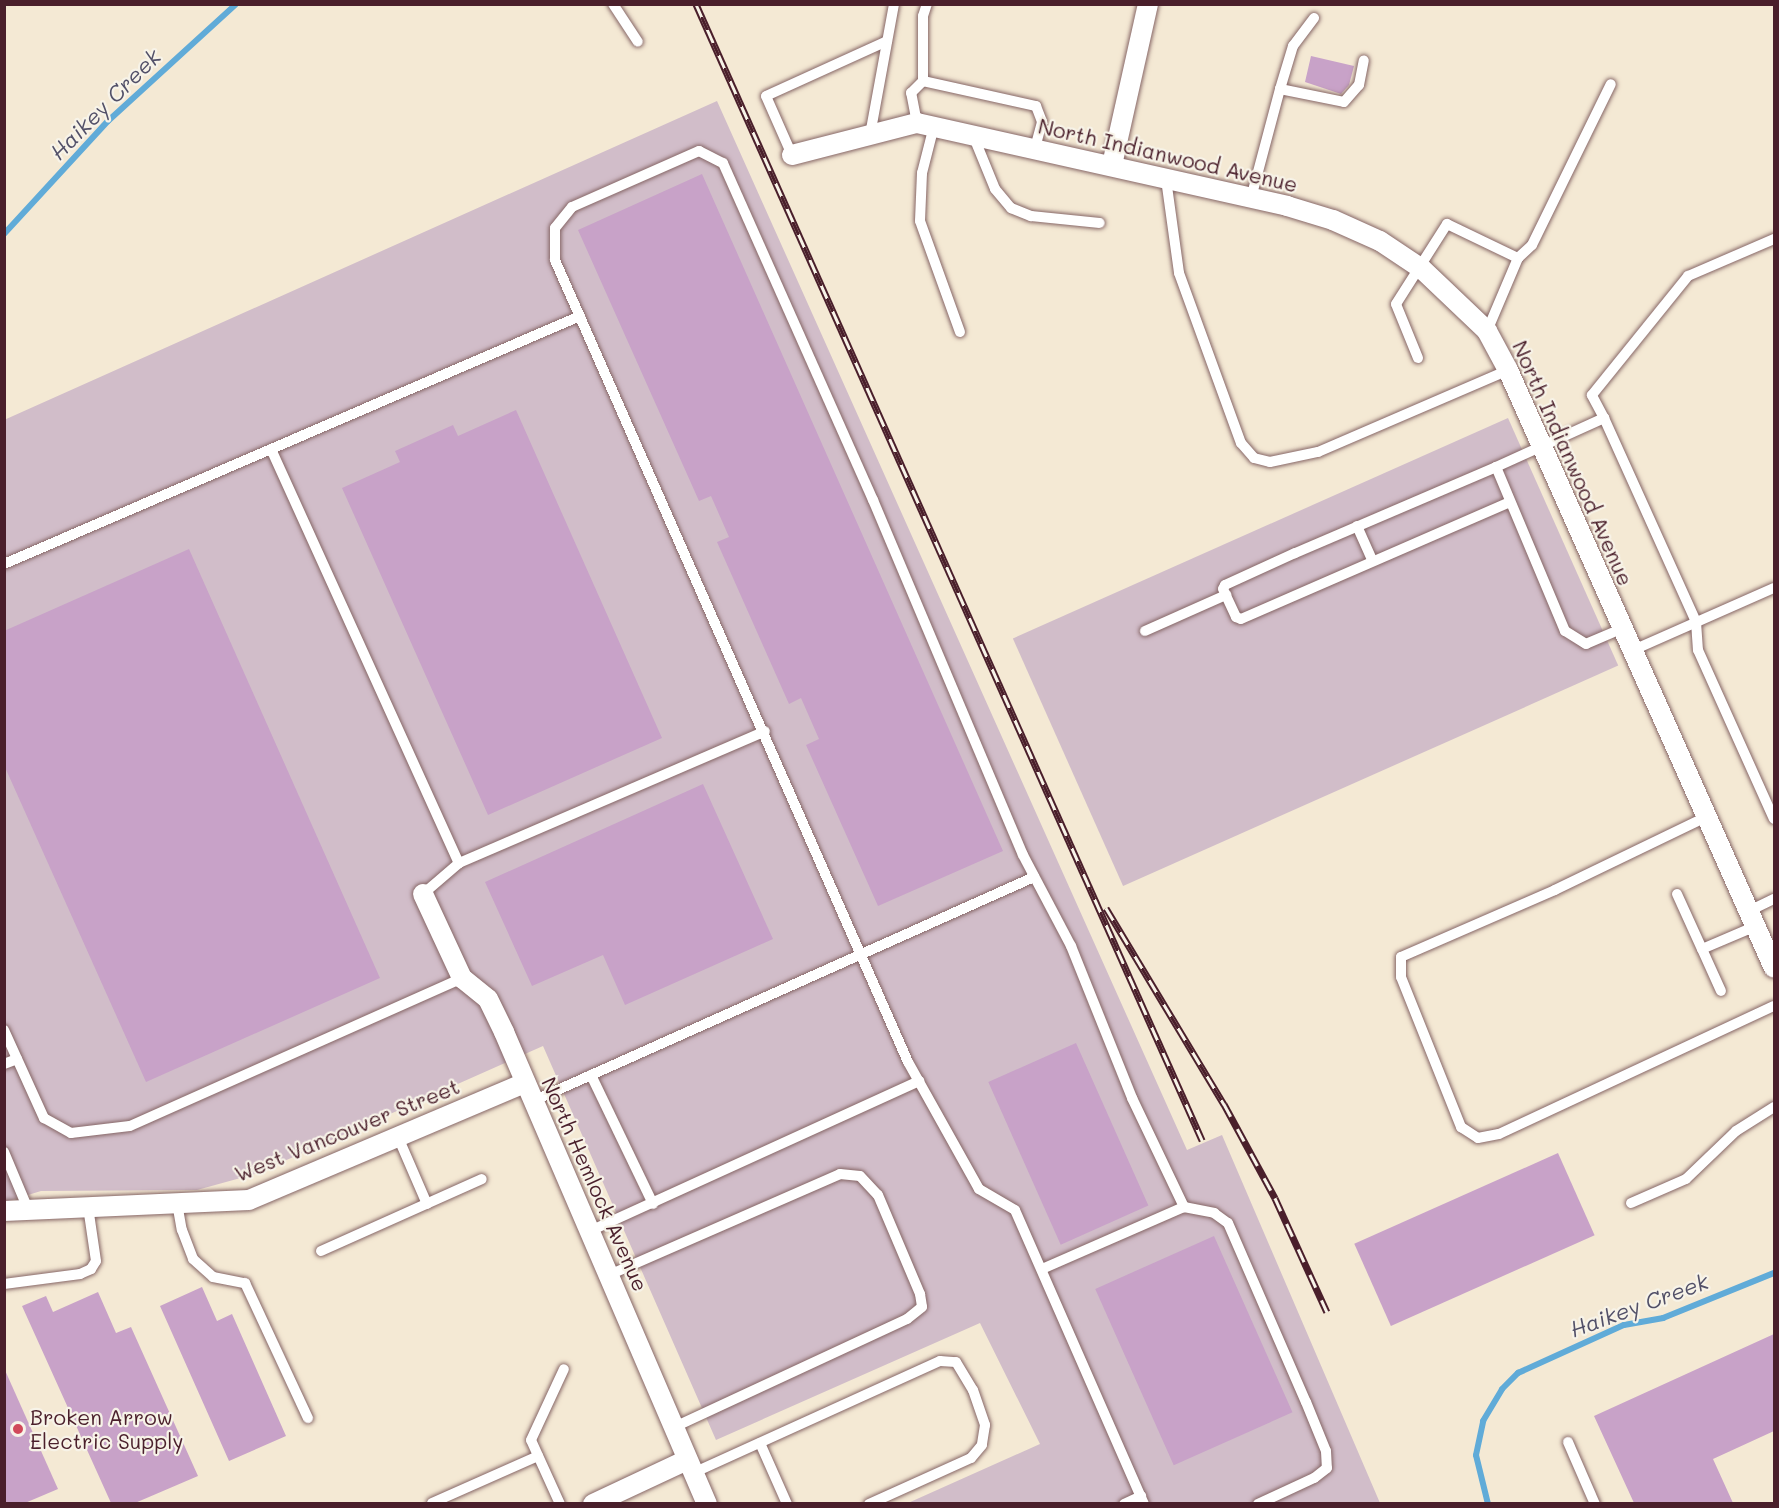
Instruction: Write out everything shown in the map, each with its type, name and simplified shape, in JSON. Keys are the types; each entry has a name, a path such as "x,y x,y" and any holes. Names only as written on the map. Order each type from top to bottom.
{"street":[{"path":"1112,165 1148,4"},
{"name":"North Indianwood Avenue","path":"792,155 870,135 926,124 1112,165 1333,220 1380,241 1422,269 1487,332 1508,370 1539,447 1621,629 1706,817 1760,928 1774,968"},
{"name":"North Hemlock Avenue","path":"423,894 462,978 488,999 707,1503"},
{"name":"West Vancouver Street","path":"4,1211 249,1200 398,1137 529,1092"},
{"path":"593,1503 690,1467"}],"lane":[{"path":"613,4 638,42"},
{"path":"870,135 894,4"},
{"path":"927,4 923,16 923,81 911,93 926,124 920,221 960,332"},
{"path":"1251,198 1293,46 1314,18"},
{"path":"792,155 766,96 887,41"},
{"path":"1280,89 1344,102 1359,85 1364,60"},
{"path":"923,81 1036,106 1042,122 1035,148"},
{"path":"1487,332 1518,258 1532,245 1611,84"},
{"path":"972,134 995,189 1011,208 1031,216 1100,223"},
{"path":"1124,1503 1142,1500 1015,1210 979,1189 919,1081 555,260 555,228 572,207 699,151 723,163 1034,877 1071,946 1132,1098 1184,1207"},
{"path":"1166,179 1179,273 1241,443 1254,458 1281,460 1318,452 1508,370"},
{"path":"1418,358 1396,304 1422,269 1447,224 1518,258"},
{"path":"1774,238 1688,276 1592,395 1696,622 1698,650 1774,819"},
{"path":"4,564 580,316"},
{"path":"1510,502 1372,560 1241,619 1236,617 1226,595 1225,585 1604,418"},
{"path":"271,449 459,863"},
{"path":"1496,467 1565,631 1586,644 1621,629"},
{"path":"1357,526 1372,560"},
{"path":"1631,651 1774,588"},
{"path":"1145,631 1226,595"},
{"path":"423,894 459,863 765,731"},
{"path":"1706,817 1555,890 1401,957 1401,977 1461,1127 1478,1138 1499,1134 1774,1006"},
{"path":"529,1092 591,1075 1034,877"},
{"path":"1677,894 1721,991"},
{"path":"1702,949 1760,928 1774,899"},
{"path":"4,1030 44,1118 71,1132 130,1126 462,978"},
{"path":"4,1064 17,1059"},
{"path":"591,1075 653,1204"},
{"path":"590,1231 919,1081"},
{"path":"1631,1203 1686,1179 1736,1131 1774,1107"},
{"path":"398,1137 427,1204"},
{"path":"4,1152 28,1209"},
{"path":"609,1275 840,1174 860,1176 878,1195 920,1294 922,1306 907,1319 674,1427"},
{"path":"321,1251 482,1179"},
{"path":"177,1203 182,1230 193,1259 213,1277 245,1283 308,1418"},
{"path":"4,1284 80,1274 91,1269 96,1261 88,1207"},
{"path":"1042,1269 1184,1207 1214,1213 1228,1223 1326,1451 1327,1468 1314,1478 1258,1503"},
{"path":"690,1467 760,1443 940,1361 956,1362 973,1390 985,1425 982,1445 970,1458 869,1503"},
{"path":"560,1503 531,1440 564,1369"},
{"path":"1568,1442 1594,1503"},
{"path":"760,1443 787,1503"},
{"path":"432,1503 538,1456"}],"shaded area":[{"path":"717,101 1187,1150 1222,1135 1380,1503 908,1503 1040,1444 980,1323 716,1440 543,1046 255,1174 197,1190 41,1191 5,1202 4,420"},
{"path":"1508,418 1618,666 1123,886 1013,638"}],"building":[{"path":"1311,56 1354,66 1349,85 1341,94 1305,82"},
{"path":"702,174 1003,851 878,906 806,745 819,739 801,698 789,704 717,542 729,537 711,496 699,501 578,230"},
{"path":"516,410 662,738 488,815 342,488 400,462 395,451 453,425 458,436"},
{"path":"189,549 380,978 146,1082 4,765 4,631"},
{"path":"703,784 773,939 625,1005 603,955 532,986 485,882"},
{"path":"1076,1043 1148,1206 1061,1245 988,1082"},
{"path":"1558,1153 1595,1235 1391,1326 1354,1244"},
{"path":"1214,1236 1293,1412 1174,1465 1095,1289"},
{"path":"202,1287 217,1321 232,1314 286,1436 229,1461 160,1306"},
{"name":"Broken Arrow Electric Supply","path":"98,1292 116,1333 131,1327 198,1476 135,1503 111,1503 22,1306 46,1296 53,1312"},
{"path":"1774,1334 1774,1431 1713,1459 1733,1503 1634,1503 1594,1416"},
{"name":"Broken Arrow Electric Supply","path":"4,1368 58,1489 25,1503 4,1503"}],"waterway":[{"name":"Haikey Creek","path":"4,234 108,121 236,4"},
{"name":"Haikey Creek","path":"1488,1504 1476,1455 1483,1421 1502,1389 1518,1373 1624,1325 1663,1318 1774,1273"}],"railway":[{"path":"696,4 1202,1140"},
{"path":"1106,908 1224,1104 1275,1198 1327,1312"}],"place":[{"name":"Broken Arrow Electric Supply","path":"18,1429"}]}
